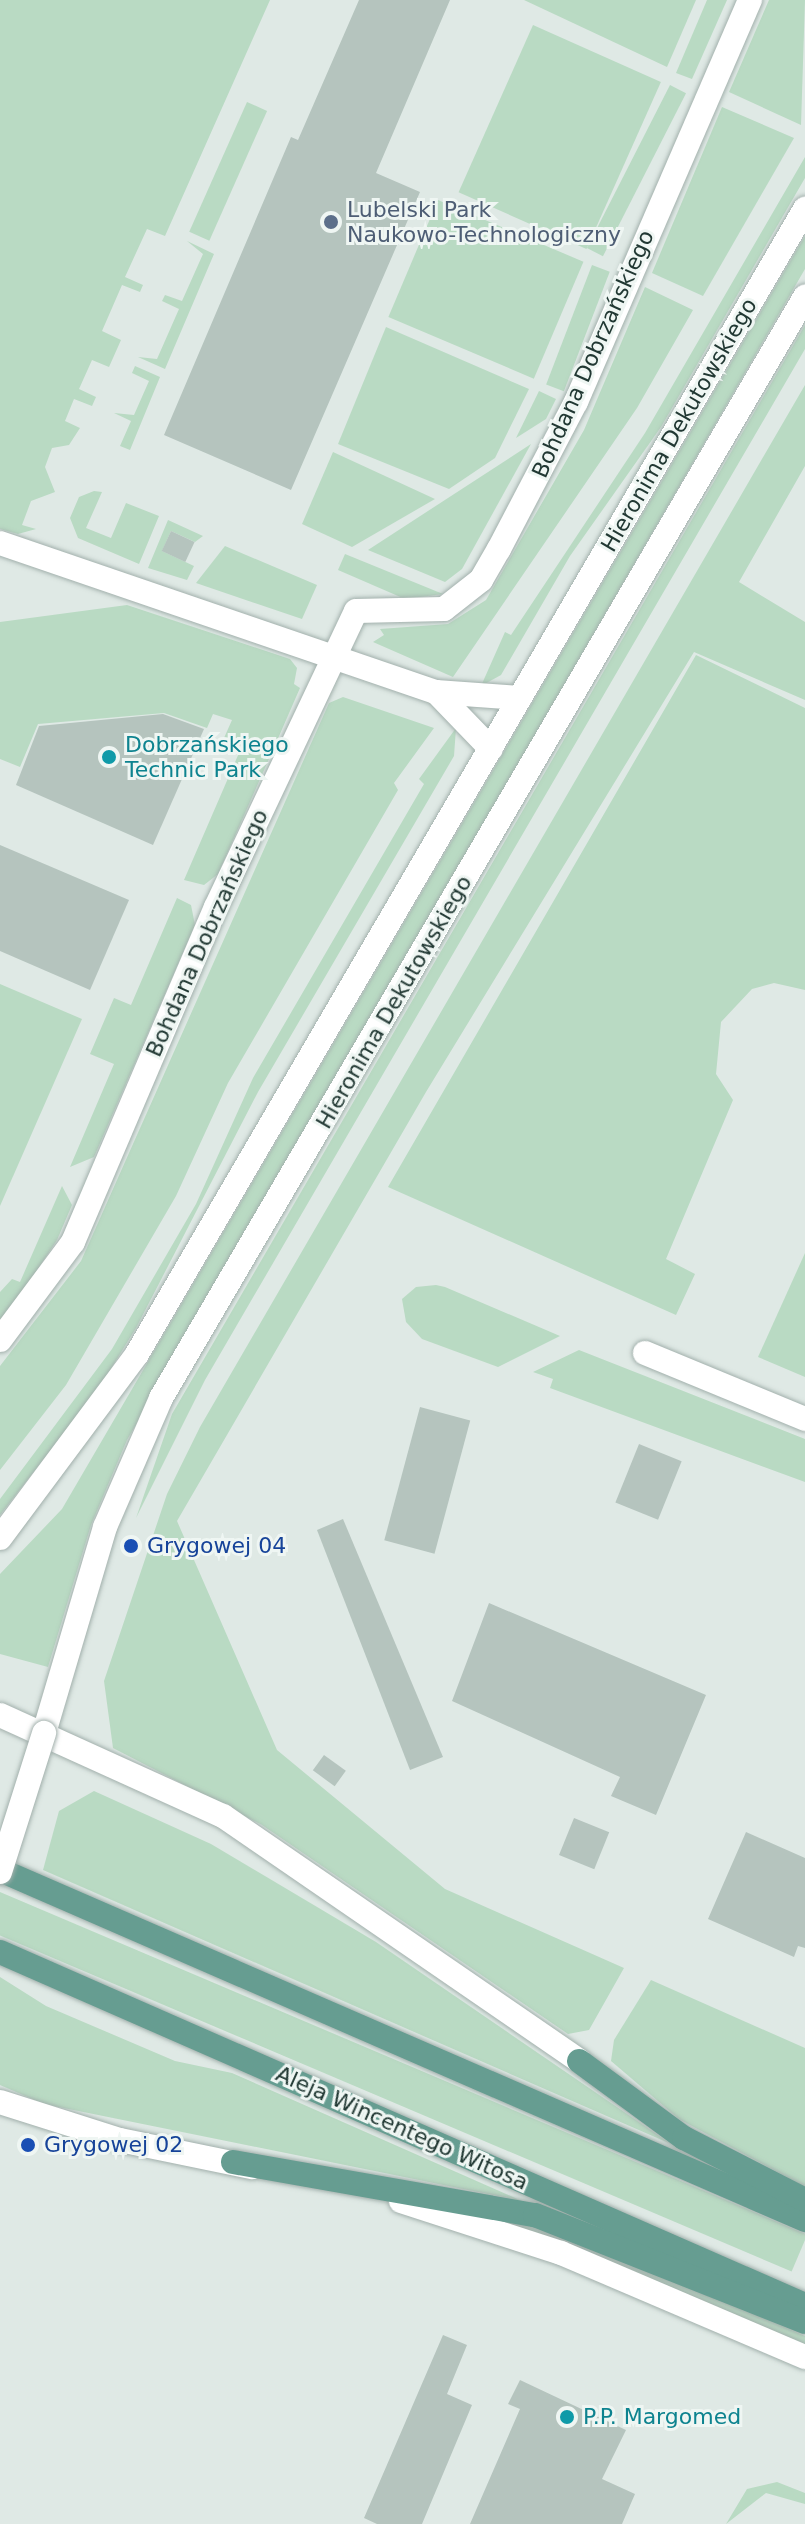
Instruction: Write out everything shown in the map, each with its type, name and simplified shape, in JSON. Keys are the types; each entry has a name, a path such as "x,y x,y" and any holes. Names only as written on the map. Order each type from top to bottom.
{"main road":[{"path":"0,1871 805,2220"},
{"name":"Aleja Wincentego Witosa","path":"0,1952 805,2305"},
{"path":"579,2061 684,2138 805,2200"},
{"path":"233,2162 535,2215 805,2322"}],"street":[{"name":"Bohdana Dobrzańskiego","path":"0,1340 73,1242 332,651 356,611 444,609 481,580 576,402 750,0"},
{"name":"Hieronima Dekutowskiego","path":"0,1538 114,1391 805,209"},
{"name":"Hieronima Dekutowskiego","path":"0,1871 105,1527 161,1398 805,297"},
{"path":"0,543 332,651 436,692 520,698"},
{"path":"436,692 491,749"},
{"path":"645,1353 805,1419"},
{"path":"0,1715 185,1795 261,1839 579,2061"},
{"path":"0,2102 120,2140 233,2162 501,2231 805,2357"}],"green space":[{"path":"0,0 270,0 165,236 147,229 125,277 143,285 140,292 122,285 102,331 121,340 109,367 92,360 79,389 96,397 92,406 74,399 65,421 80,428 69,445 52,448 45,467 55,492 31,501 22,525 36,529 18,534 0,529"},
{"path":"524,0 696,0 667,67"},
{"path":"707,0 727,0 692,79 676,73"},
{"path":"769,0 805,0 801,125 729,92"},
{"path":"533,25 661,82 586,249 459,192"},
{"path":"670,85 686,93 603,256 587,248"},
{"path":"247,102 267,111 209,241 189,232"},
{"path":"722,107 794,138 703,296 652,273"},
{"path":"805,157 805,178 661,427 570,556 501,675 481,686 505,632 511,635 645,433"},
{"path":"438,200 583,262 534,379 388,317"},
{"path":"805,236 805,269 127,1440 91,1525 48,1667 0,1654 0,1574 62,1509"},
{"path":"187,241 214,254 165,369 138,357 157,359 179,309 162,301 165,295 182,301 203,254"},
{"path":"592,265 610,272 564,391 546,384"},
{"path":"645,287 693,310 637,408 453,677 373,642 384,635 380,629 448,624 486,600 584,430"},
{"path":"805,325 805,349 205,1380 136,1518 172,1414"},
{"path":"386,327 529,389 495,458 449,489 338,444"},
{"path":"135,366 160,377 130,450 120,446 131,421 114,413 134,415 149,381 132,373"},
{"path":"805,385 805,466 739,582 805,622 805,700 694,652 426,1092 177,1521 277,1750 445,1889 624,1968 589,2030 568,2034 262,1825 113,1748 104,1681 167,1494 200,1427"},
{"path":"539,391 556,399 546,419 516,438"},
{"path":"531,444 462,569 445,582 368,550"},
{"path":"333,452 435,499 352,547 302,524"},
{"path":"94,491 102,492 86,528 111,538 126,503 159,516 139,564 78,538 70,518 79,497"},
{"path":"168,520 203,536 195,542 171,531 162,551 194,566 187,580 148,568"},
{"path":"225,546 317,585 302,619 196,583"},
{"path":"345,554 443,594 405,599 338,570"},
{"path":"127,605 290,659 297,668 294,684 300,688 218,874 204,885 184,880 242,746 224,738 232,720 213,714 207,728 164,713 38,724 20,767 0,759 0,622"},
{"path":"696,655 805,708 805,990 774,983 752,989 721,1022 716,1074 733,1100 666,1259 695,1274 676,1315 388,1187"},
{"path":"343,697 434,728 394,783 398,790 228,1083 176,1196 66,1385 0,1470 0,1366 81,1261 329,703"},
{"path":"456,728 454,756 258,1092 136,1328 99,1388 0,1515 0,1499 112,1349 196,1204 253,1078 424,784 419,779"},
{"path":"177,898 191,905 195,925 94,1157 70,1167 114,1064 90,1054 114,998 131,1005"},
{"path":"0,984 82,1019 0,1206"},
{"path":"62,1186 72,1205 57,1240 0,1326 0,1292 12,1279 20,1282"},
{"path":"805,1253 805,1377 758,1357"},
{"path":"436,1285 560,1336 498,1367 422,1339 406,1322 402,1299 416,1287"},
{"path":"579,1350 805,1439 805,1482 550,1388 553,1379 533,1372"},
{"path":"94,1791 211,1844 376,1942 671,2144 43,1870 59,1811"},
{"path":"0,1892 805,2234 792,2271 0,1935"},
{"path":"0,1977 46,2006 175,2061 232,2073 522,2201 44,2104 0,2085"},
{"path":"651,1980 805,2048 805,2187 679,2119 611,2061 614,2040"},
{"path":"505,2221 562,2234 744,2309 805,2336 805,2348"},
{"path":"777,2482 805,2493 805,2504 766,2493 726,2524 747,2489"}],"building":[{"name":"Lubelski Park Naukowo-Technologiczny","path":"359,0 450,0 376,173 420,192 291,490 164,435 291,137 298,140"},
{"path":"171,531 195,542 185,562 162,551"},
{"name":"Dobrzańskiego Technic Park","path":"163,714 204,729 153,845 16,785 39,726"},
{"path":"0,845 129,900 90,990 0,951"},
{"path":"420,1407 470,1420 435,1554 384,1540"},
{"path":"639,1444 682,1461 658,1520 615,1502"},
{"path":"343,1519 443,1757 410,1770 317,1530"},
{"path":"489,1603 706,1695 656,1815 611,1796 620,1777 452,1701"},
{"path":"324,1755 346,1771 335,1786 313,1770"},
{"path":"574,1818 609,1832 594,1869 559,1855"},
{"path":"746,1832 805,1858 805,1948 798,1946 794,1957 708,1919"},
{"path":"443,2335 467,2345 447,2394 472,2405 422,2524 377,2524 364,2518"},
{"path":"520,2380 626,2430 602,2479 635,2494 622,2524 470,2524 520,2409 508,2404"}],"place":[{"name":"Lubelski Park Naukowo-Technologiczny","path":"331,222"},
{"name":"Dobrzańskiego Technic Park","path":"109,757"},
{"name":"Grygowej 04","path":"131,1546"},
{"name":"Grygowej 02","path":"28,2145"},
{"name":"P.P. Margomed","path":"567,2417"}]}
